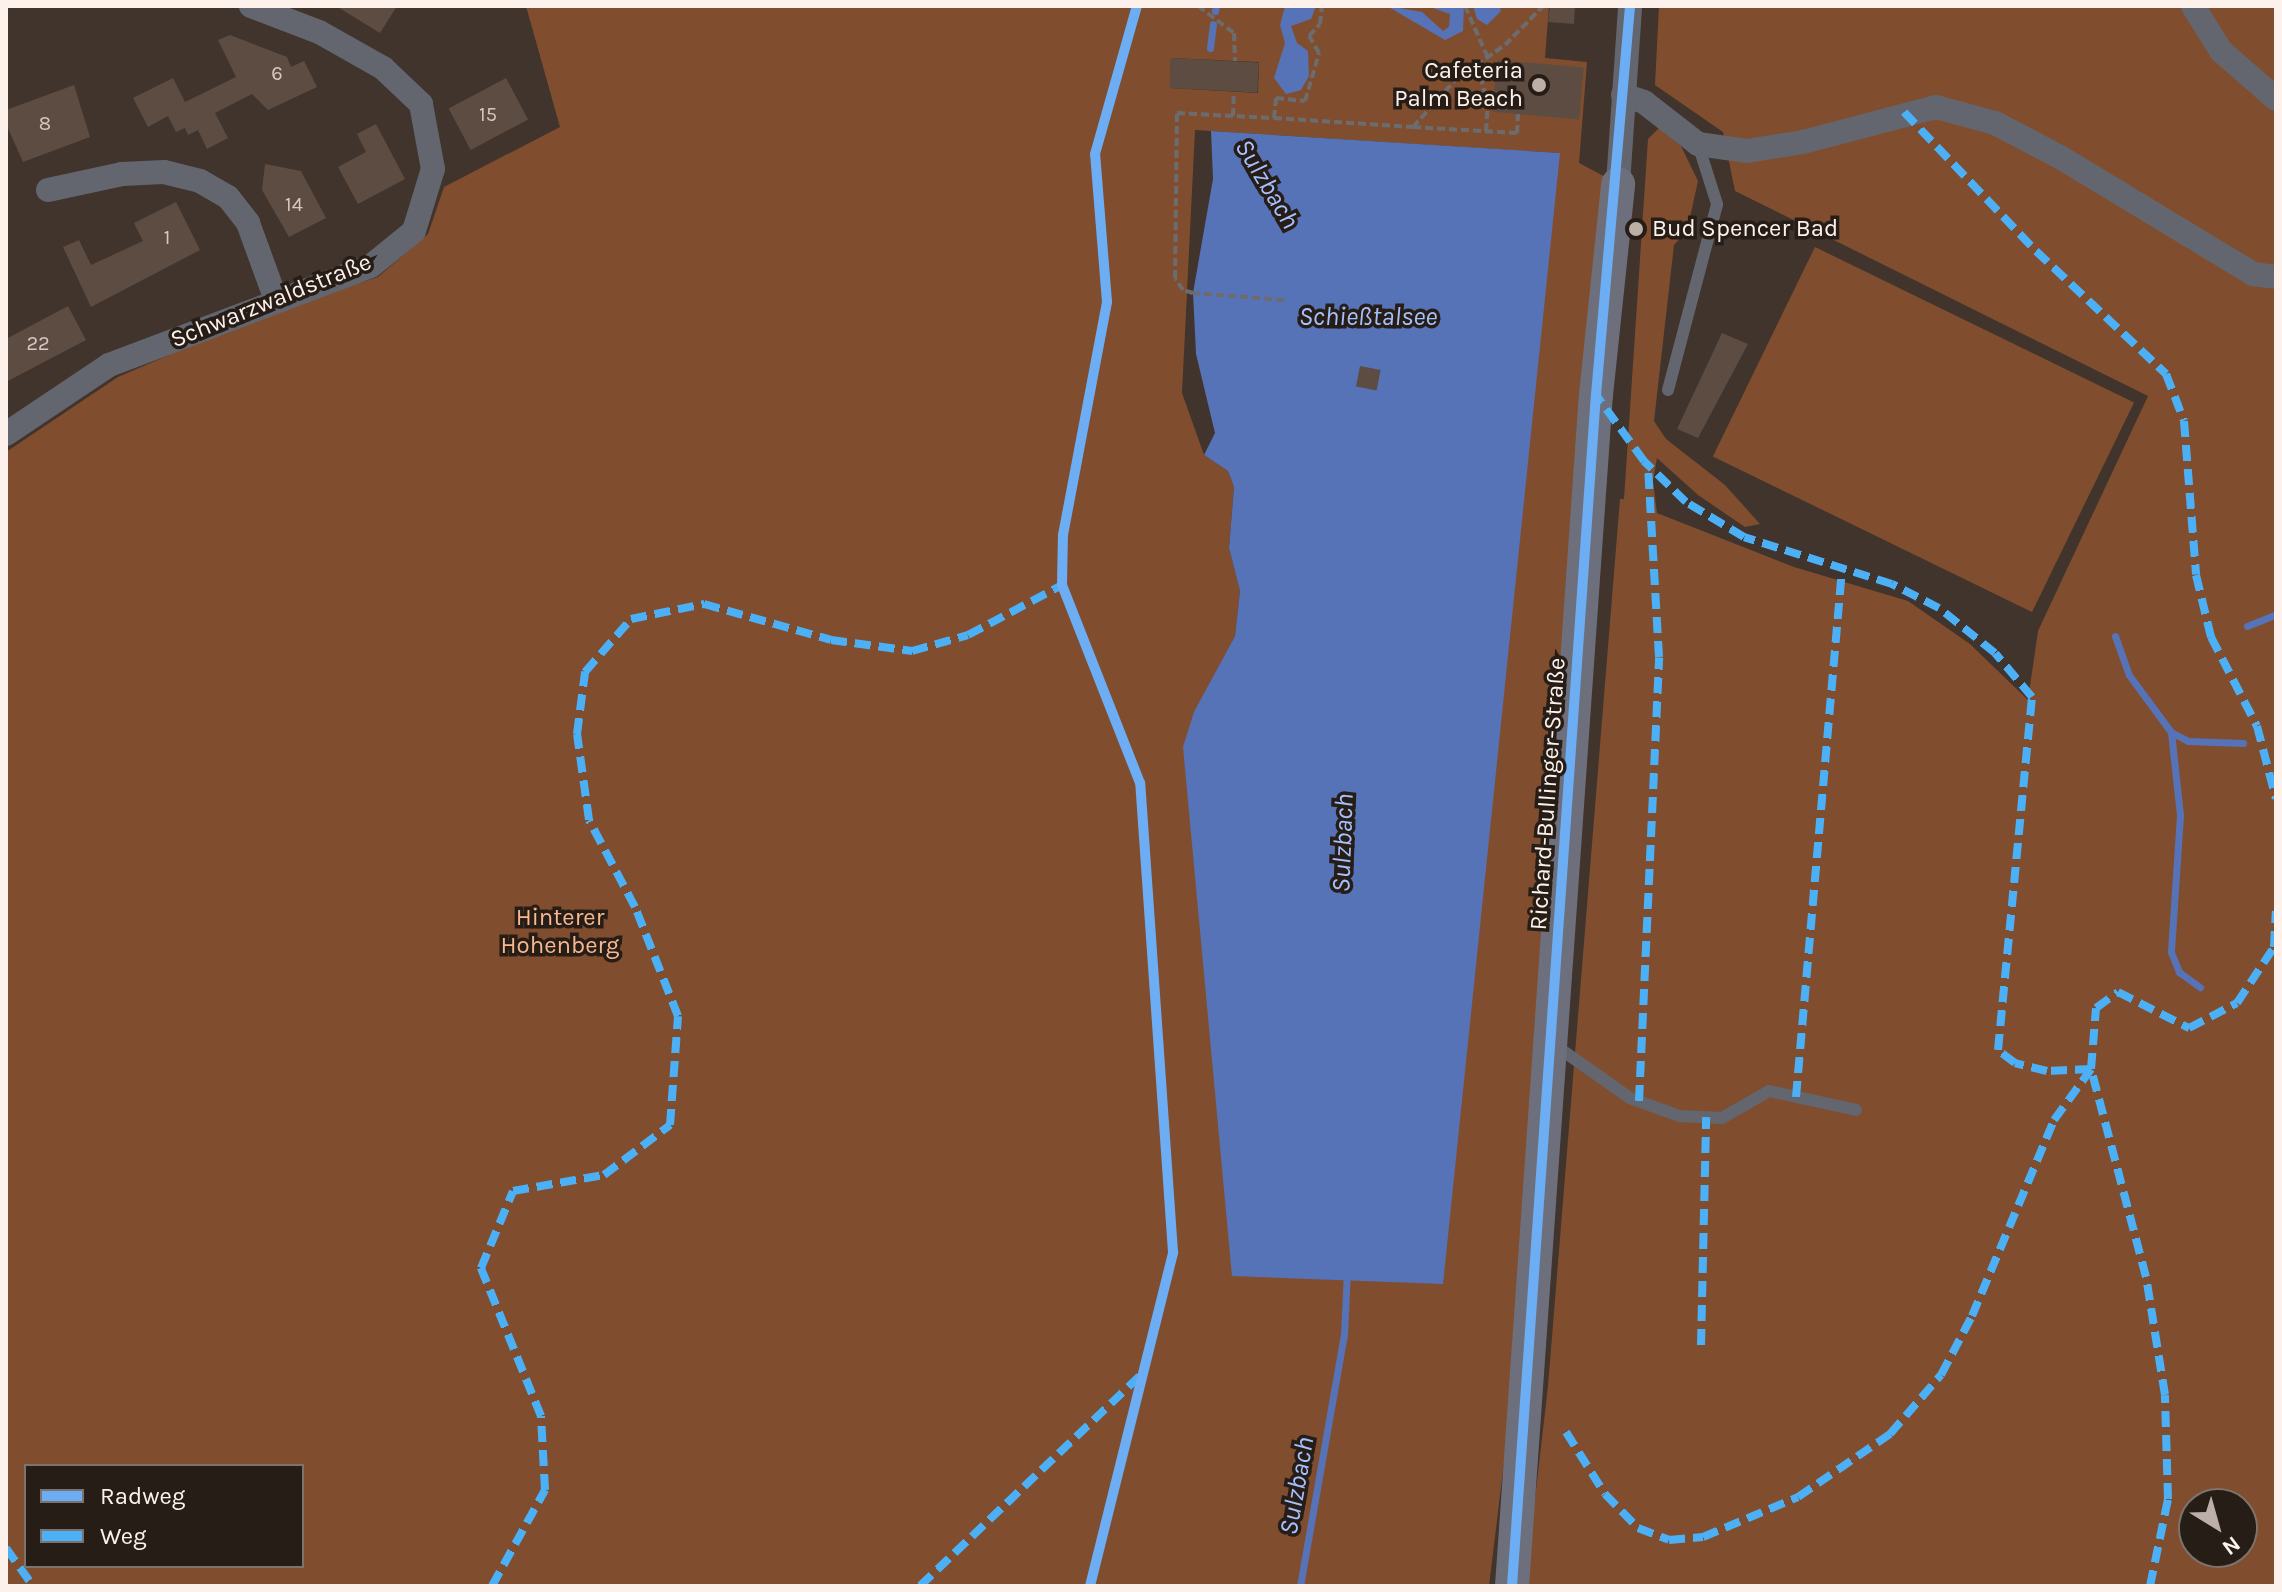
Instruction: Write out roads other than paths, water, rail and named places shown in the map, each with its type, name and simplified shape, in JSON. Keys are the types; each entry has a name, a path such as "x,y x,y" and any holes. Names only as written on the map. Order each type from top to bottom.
{"street":[{"name":"Schwarzwaldstraße","path":"6,434 109,365 371,266 414,231 433,169 421,104 383,68 319,32 251,6"},
{"name":"Richard-Bullinger-Straße","path":"1512,1586 1596,395 1618,184 1630,6"},
{"path":"2193,6 2221,51 2276,99"},
{"path":"1623,95 1644,102 1698,144 1747,151 1803,142 1936,107 2008,130 2253,274 2276,277"},
{"path":"48,190 122,174 164,172 200,181 228,197 248,223 276,300"}],"lane":[{"path":"1668,390 1717,204 1698,144"},
{"path":"1550,1042 1630,1098 1679,1116 1722,1118 1769,1091 1856,1110"}],"water":[{"path":"1285,6 1316,6 1311,19 1291,26 1297,43 1308,51 1309,76 1301,90 1286,94 1274,78 1285,43 1280,25"},
{"path":"1387,6 1422,12 1443,31 1449,27 1450,14 1427,6 1464,6 1463,31 1445,40"},
{"path":"1473,6 1499,6 1501,11 1487,25 1477,19"},
{"name":"Schießtalsee","path":"1211,131 1560,153 1443,1284 1232,1276 1183,747 1194,712 1235,636 1240,591 1229,548 1234,487 1228,471 1204,455 1215,433 1196,354 1193,293 1213,179"}],"waterway":[{"name":"Sulzbach","path":"1215,11 1216,6"},
{"name":"Sulzbach","path":"1210,48 1213,24"},
{"path":"2247,626 2276,614"},
{"path":"2115,636 2129,675 2171,732 2188,741 2243,743"},
{"path":"2171,732 2180,815 2171,952 2179,972 2200,987"},
{"name":"Sulzbach","path":"1300,1586 1344,1335 1347,1271"}],"place":[{"name":"Cafeteria Palm Beach","path":"1539,85"},
{"name":"Bud Spencer Bad","path":"1636,229"}],"park label":[{"name":"Hinterer Hohenberg","path":"560,932"}]}
